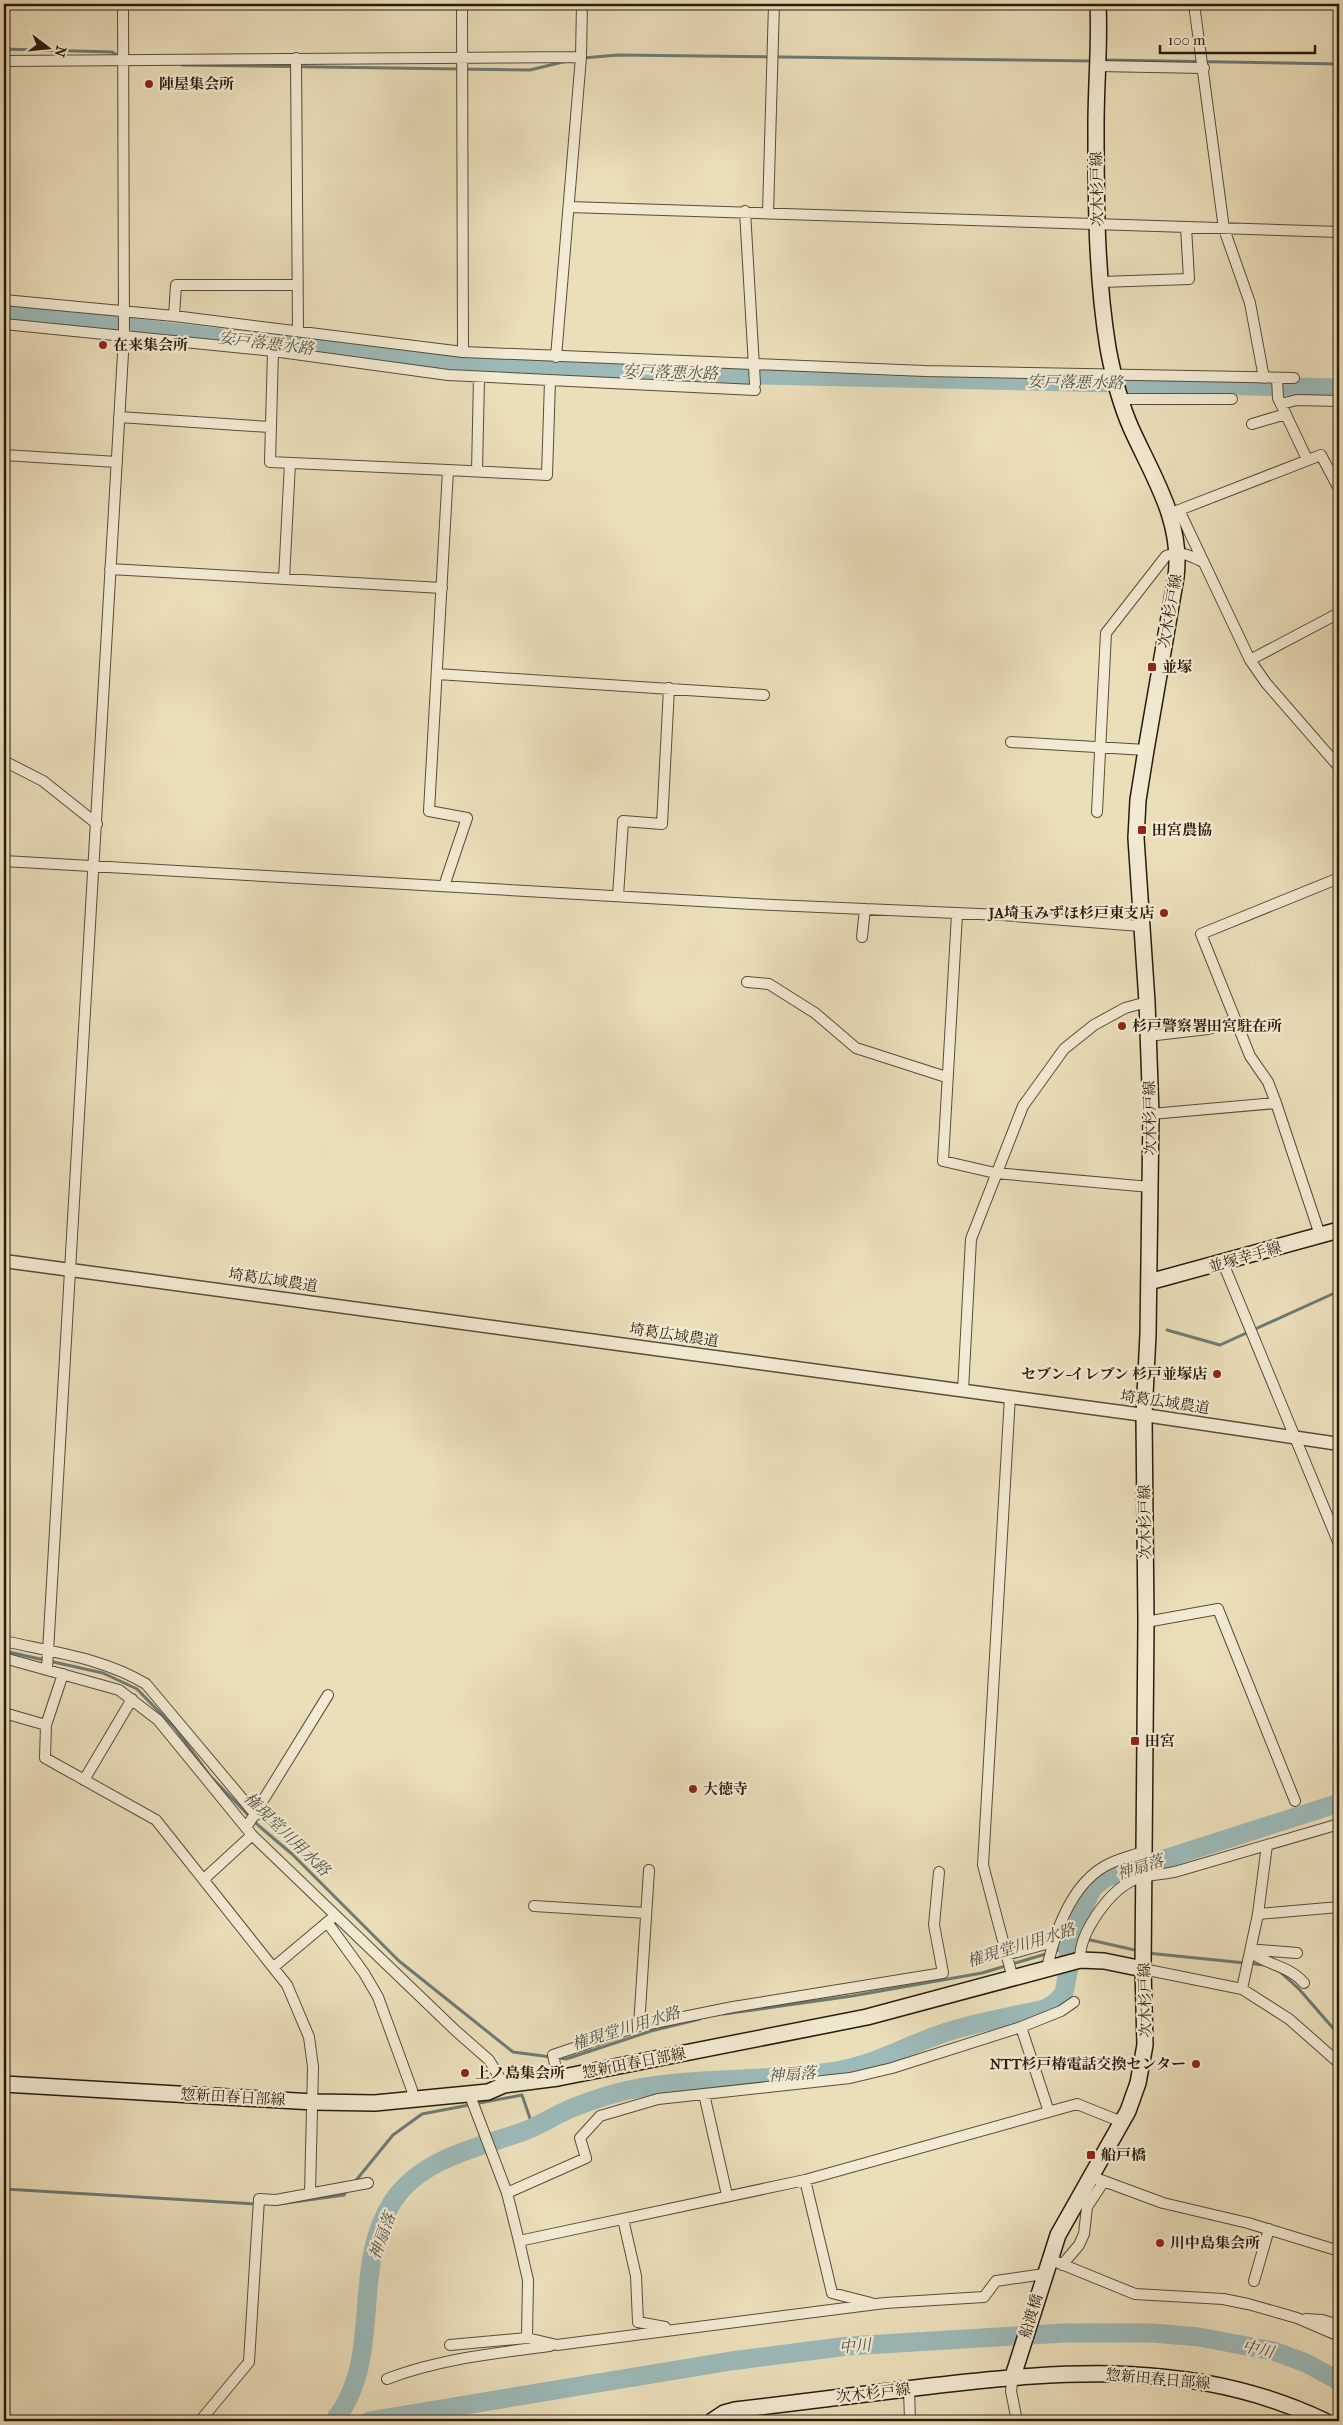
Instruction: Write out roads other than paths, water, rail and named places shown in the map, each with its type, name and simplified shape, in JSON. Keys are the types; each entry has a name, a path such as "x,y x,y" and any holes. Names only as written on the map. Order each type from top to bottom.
{"main road":[{"name":"次木杉戸線","path":"1043,2276 1056,2262 1066,2219 1097,2179 1133,2099 1144,2054 1146,1622 1144,1415 1150,1282 1151,1114 1136,838 1138,800 1176,577 1178,553 1175,512 1130,426 1120,399 1106,334 1097,224 1098,4"},
{"name":"並塚幸手線","path":"1150,1282 1339,1230"},
{"name":"惣新田春日部線","path":"4,2084 314,2102 375,2103 488,2092 504,2085 558,2078 867,2017 1080,1960"},
{"path":"1080,1960 1104,1960 1143,1969"},
{"name":"船渡橋","path":"1013,2376 1043,2276"},
{"name":"惣新田春日部線","path":"1013,2376 1114,2374 1190,2379 1254,2393 1300,2409 1325,2421"},
{"name":"次木杉戸線","path":"712,2421 724,2413 735,2410 1013,2376"}],"street":[{"path":"47,1669 124,334 123,4"},
{"path":"462,4 463,352"},
{"path":"556,357 581,57 582,4"},
{"path":"768,213 774,4"},
{"path":"1194,4 1224,229 1250,302 1264,378"},
{"path":"4,61 581,57"},
{"path":"296,58 296,285 298,330"},
{"path":"1098,66 1204,68"},
{"path":"568,207 745,211 1339,232"},
{"path":"4,324 124,334 273,351 448,375 550,381 755,387 745,211"},
{"path":"1101,282 1188,279 1186,227"},
{"path":"174,316 176,285 296,285"},
{"path":"4,300 124,315 174,316 298,330 463,352 754,366 1294,378"},
{"path":"273,351 270,462 547,475 550,381"},
{"path":"477,471 479,377"},
{"path":"1277,378 1280,401 1308,459"},
{"path":"1120,399 1232,399"},
{"path":"1280,401 1339,401"},
{"path":"1252,424 1286,414"},
{"path":"119,417 270,427"},
{"path":"4,455 116,462"},
{"path":"1339,489 1321,455 1175,512 1204,562 1250,660 1266,683 1339,767"},
{"path":"284,579 290,463"},
{"path":"444,886 467,818 429,811 448,470"},
{"path":"1097,812 1106,633 1166,556 1178,553 1204,562"},
{"path":"110,569 442,588"},
{"path":"1250,660 1339,613"},
{"path":"437,674 764,695"},
{"path":"618,896 623,822 662,824 669,688"},
{"path":"1012,742 1146,750"},
{"path":"4,762 43,781 97,824"},
{"path":"4,861 957,914 1140,926"},
{"path":"1320,1235 1268,1082 1250,1056 1201,934 1339,878"},
{"path":"862,937 865,909"},
{"path":"957,914 946,1077 943,1161 995,1173 1150,1187"},
{"path":"747,982 769,984 815,1013 856,1048 946,1077"},
{"path":"963,1391 971,1239 995,1173 1023,1106 1064,1049 1094,1025 1125,1008 1146,1002"},
{"path":"1148,1036 1208,1029 1235,1020"},
{"path":"1151,1114 1276,1103"},
{"name":"埼葛広域農道","path":"4,1261 1010,1396 1339,1444"},
{"path":"1223,1263 1339,1544"},
{"path":"1010,1396 983,1865 1013,1979"},
{"path":"1146,1622 1218,1610 1295,1801"},
{"path":"4,1641 88,1659 128,1674 146,1684 256,1816"},
{"path":"4,1658 119,1690 158,1720 249,1832 456,2031 489,2060 504,2085"},
{"path":"63,1674 46,1725 45,1758 156,1820 275,1966 287,1985 309,2037 313,2067 314,2102 310,2193"},
{"path":"119,1690 128,1674"},
{"path":"204,1879 249,1832 256,1816 328,1695"},
{"path":"84,1780 132,1699"},
{"path":"4,1713 46,1725"},
{"path":"1080,1960 1079,1949 1099,1911 1136,1879 1170,1874 1339,1824"},
{"path":"1242,1989 1258,1914 1267,1845"},
{"path":"1047,1968 1053,1942 1064,1916 1076,1896 1094,1874 1113,1862 1145,1851"},
{"path":"639,2026 649,1870"},
{"path":"558,2078 553,2055 639,2026 733,2007 943,1973 934,1925 939,1872"},
{"path":"534,1906 646,1913"},
{"path":"1258,1914 1339,1907"},
{"path":"275,1966 336,1915"},
{"path":"327,1922 364,1973 378,1997 412,2090 413,2100"},
{"path":"1006,1955 1053,1942"},
{"path":"1250,1952 1259,1950 1297,1954"},
{"path":"1250,1952 1258,1958 1287,1969 1304,1983"},
{"path":"1143,1969 1242,1989 1289,2019 1339,2063"},
{"path":"507,2193 586,2158 580,2138 600,2116 658,2099 850,2078 892,2068 1020,2027 1061,2010 1074,2002"},
{"path":"1020,2027 1049,2112"},
{"path":"469,2093 507,2193 519,2241 528,2280 527,2338"},
{"path":"704,2094 727,2195"},
{"path":"519,2241 727,2195 805,2180 1077,2104 1122,2122"},
{"path":"1056,2262 1079,2245 1084,2234 1087,2207 1097,2179 1164,2203 1268,2229 1336,2250 1339,2249"},
{"path":"805,2180 832,2292 878,2305"},
{"path":"200,2421 249,2362 259,2199 276,2200 368,2183"},
{"path":"623,2219 636,2276 638,2322 675,2328"},
{"path":"1254,2281 1268,2229"},
{"path":"1056,2262 1135,2294 1223,2299 1297,2318 1339,2336"},
{"path":"387,2379 406,2372 481,2355 675,2328 878,2305 984,2296 996,2281 1043,2276"},
{"path":"1297,2318 1322,2320 1339,2325"},
{"path":"450,2345 527,2338 557,2345"},
{"path":"1013,2376 1011,2391 1017,2421"},
{"path":"909,2388 910,2421"}],"waterway":[{"path":"4,49 112,52 120,57"},
{"path":"583,58 618,55 1094,61"},
{"path":"1103,60 1339,64"},
{"path":"182,65 530,70 567,61"},
{"name":"安戸落悪水路","path":"4,313 433,362 677,373 1339,388"},
{"path":"1167,1330 1220,1345 1339,1291"},
{"name":"権現堂川用水路","path":"4,1651 103,1673 137,1689 175,1728 210,1776 259,1826 292,1854 399,1961 513,2052 566,2059 651,2031 700,2019"},
{"name":"神扇落","path":"334,2421 349,2396 359,2369 372,2255 380,2227 393,2201 405,2186 435,2164 452,2156 528,2130 572,2108 622,2092 681,2083 785,2077 837,2071 876,2060 954,2030 1045,2009 1055,2003 1064,1993 1069,1967 1068,1947 1089,1895 1093,1888 1105,1878 1339,1803"},
{"name":"権現堂川用水路","path":"1055,1951 1068,1947 1081,1939"},
{"name":"権現堂川用水路","path":"1086,1939 1139,1951"},
{"name":"権現堂川用水路","path":"724,2014 852,1996 982,1973 1049,1953"},
{"name":"権現堂川用水路","path":"1147,1953 1265,1965"},
{"name":"権現堂川用水路","path":"1278,1970 1299,1989 1339,2035"},
{"path":"353,2184 393,2135 422,2114 522,2095 533,2127"},
{"path":"4,2189 257,2204"},
{"path":"279,2204 344,2195 347,2190"},
{"name":"中川","path":"369,2421 731,2361 848,2346 1064,2333 1153,2333 1199,2337 1273,2351 1306,2363 1339,2381"}],"place":[{"name":"陣屋集会所","path":"149,84"},
{"name":"在来集会所","path":"103,345"},
{"name":"並塚","path":"1152,667"},
{"name":"田宮農協","path":"1142,830"},
{"name":"JA埼玉みずほ杉戸東支店","path":"1164,913"},
{"name":"杉戸警察署田宮駐在所","path":"1122,1026"},
{"name":"セブン-イレブン 杉戸並塚店","path":"1217,1374"},
{"name":"田宮","path":"1135,1741"},
{"name":"大徳寺","path":"693,1789"},
{"name":"NTT杉戸椿電話交換センター","path":"1196,2064"},
{"name":"上ノ島集会所","path":"465,2073"},
{"name":"船戸橋","path":"1091,2155"},
{"name":"川中島集会所","path":"1160,2243"}]}
